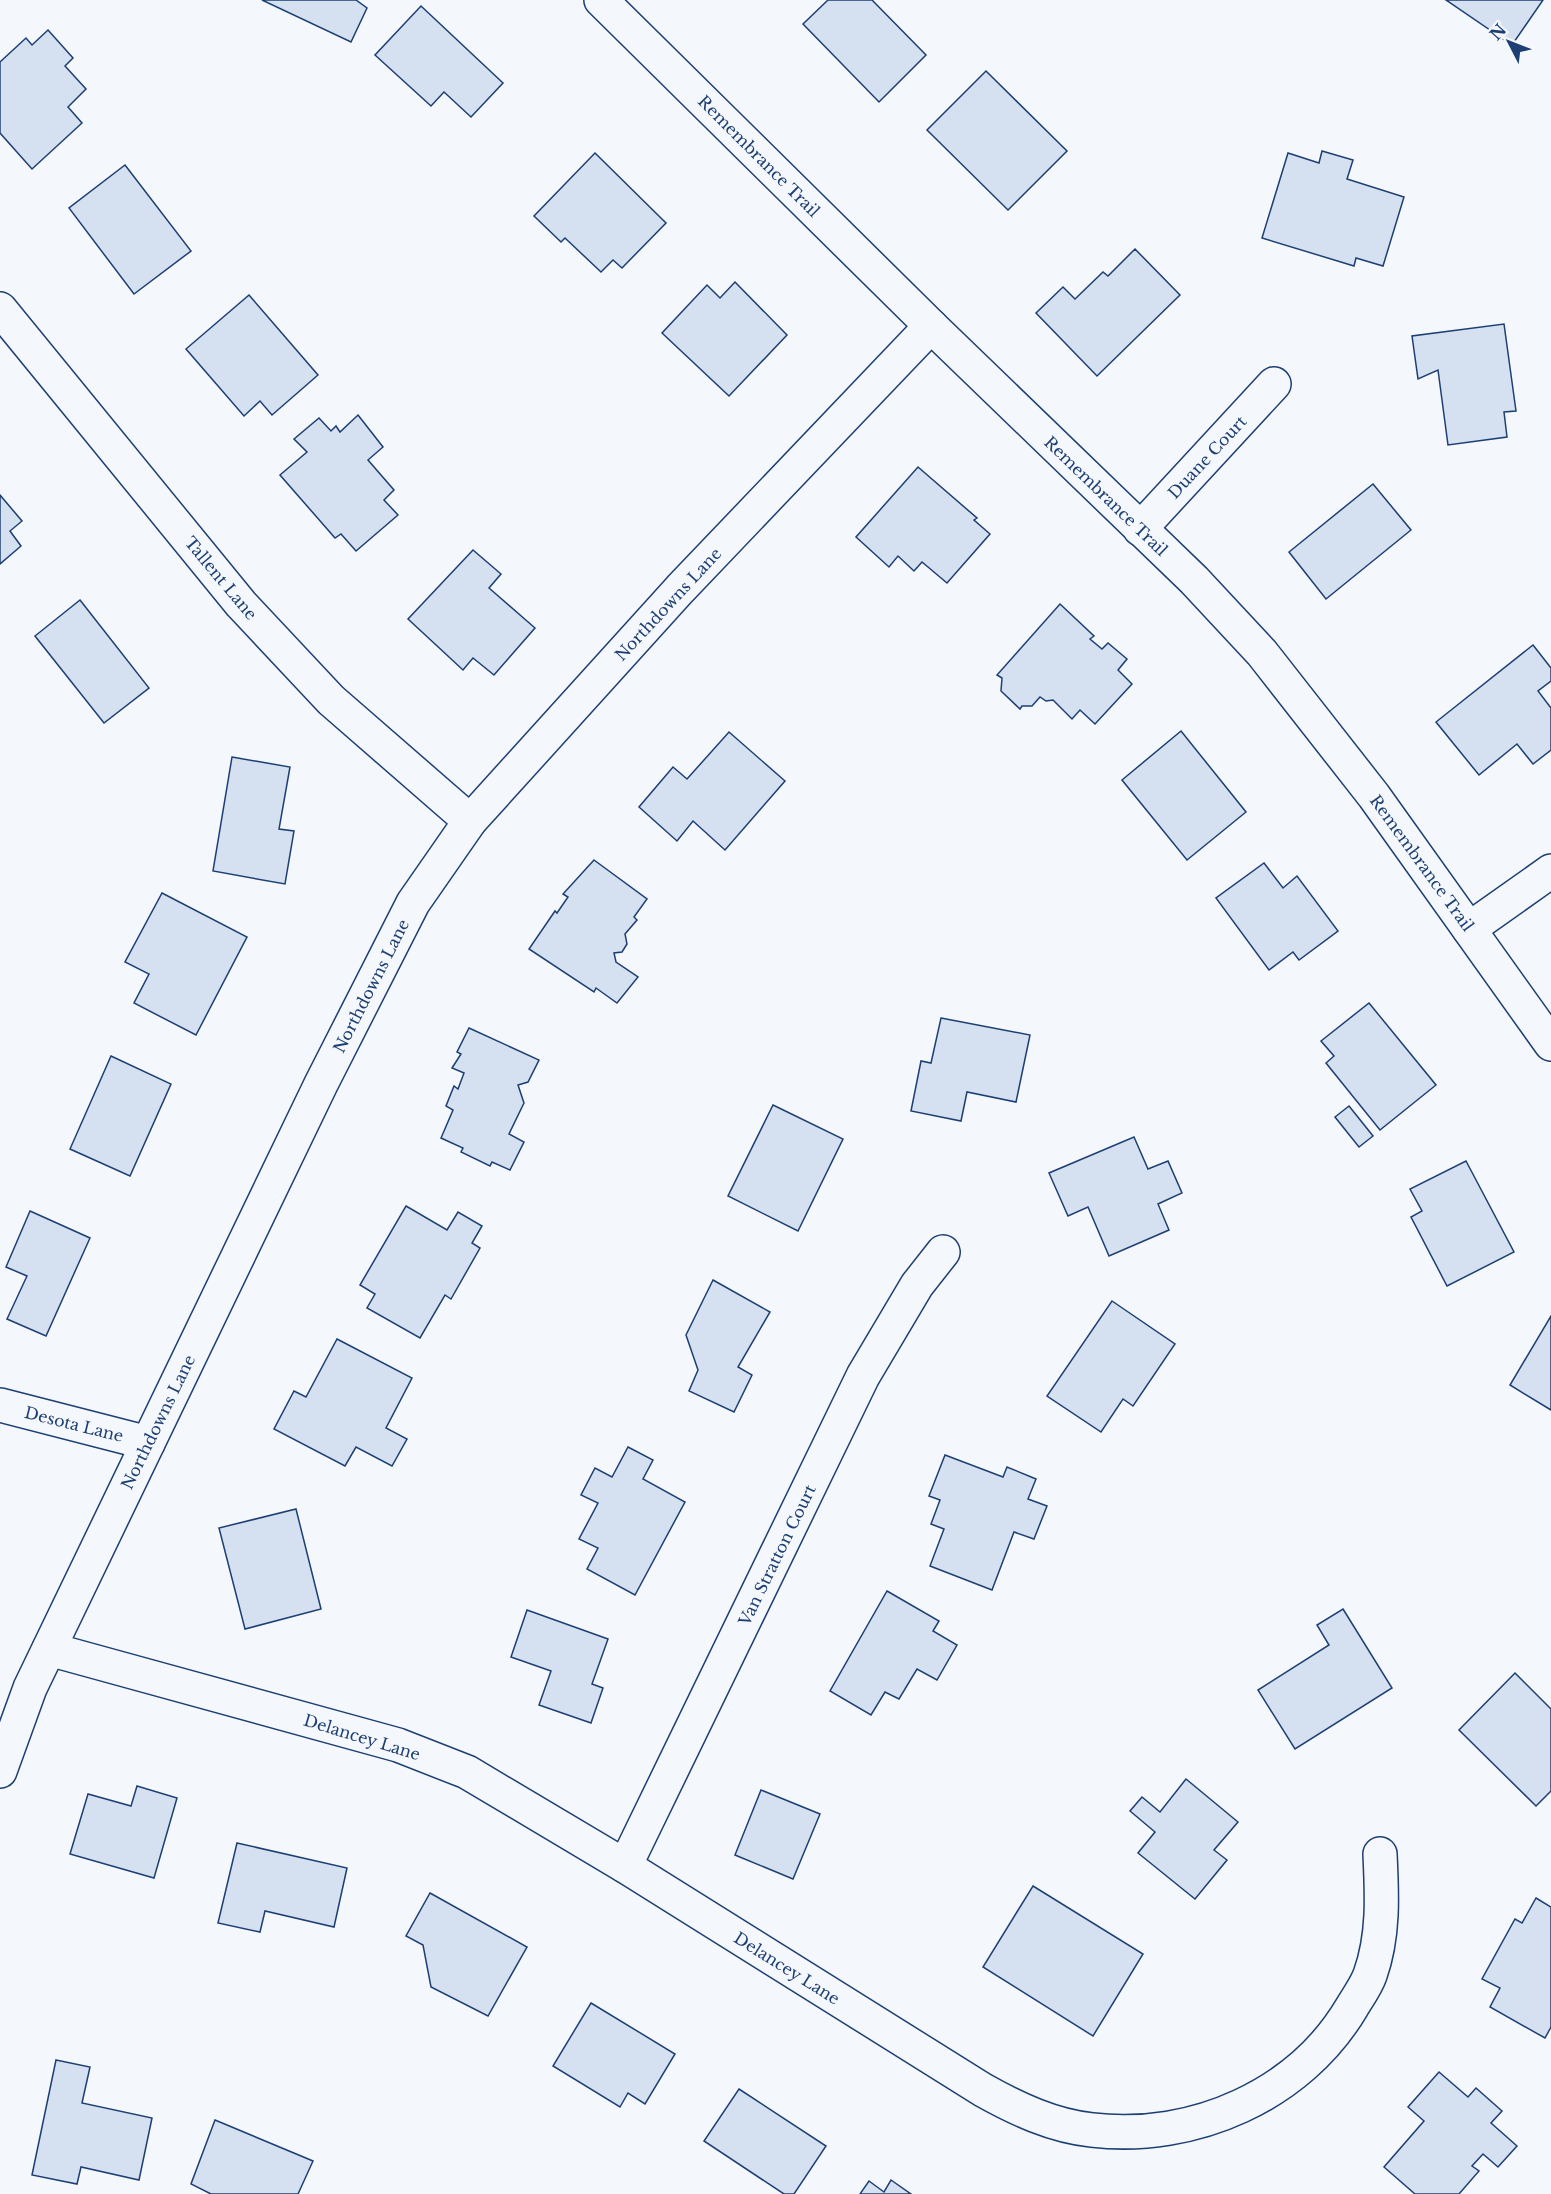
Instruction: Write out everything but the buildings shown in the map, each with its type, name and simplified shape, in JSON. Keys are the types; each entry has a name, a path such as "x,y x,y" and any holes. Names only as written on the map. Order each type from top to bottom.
{"street":[{"name":"Remembrance Trail","path":"601,0 931,326 1194,580 1262,653 1374,796 1551,1044"},
{"name":"Tallent Lane","path":"0,309 241,604 331,700 470,821"},
{"name":"Northdowns Lane","path":"0,1771 11,1735 49,1649 321,1084 413,903 470,821 680,589 931,326"},
{"name":"Duane Court","path":"1140,530 1274,384"},
{"path":"1469,929 1551,872"},
{"name":"Van Stratton Court","path":"625,1866 863,1376 917,1284 943,1252"},
{"name":"Desota Lane","path":"0,1405 148,1443"},
{"name":"Delancey Lane","path":"49,1649 398,1745 467,1772 625,1866 1020,2111 1091,2130 1135,2132 1188,2125 1235,2109 1271,2091 1303,2066 1338,2031 1369,1977 1380,1939 1382,1897 1380,1854"}]}
